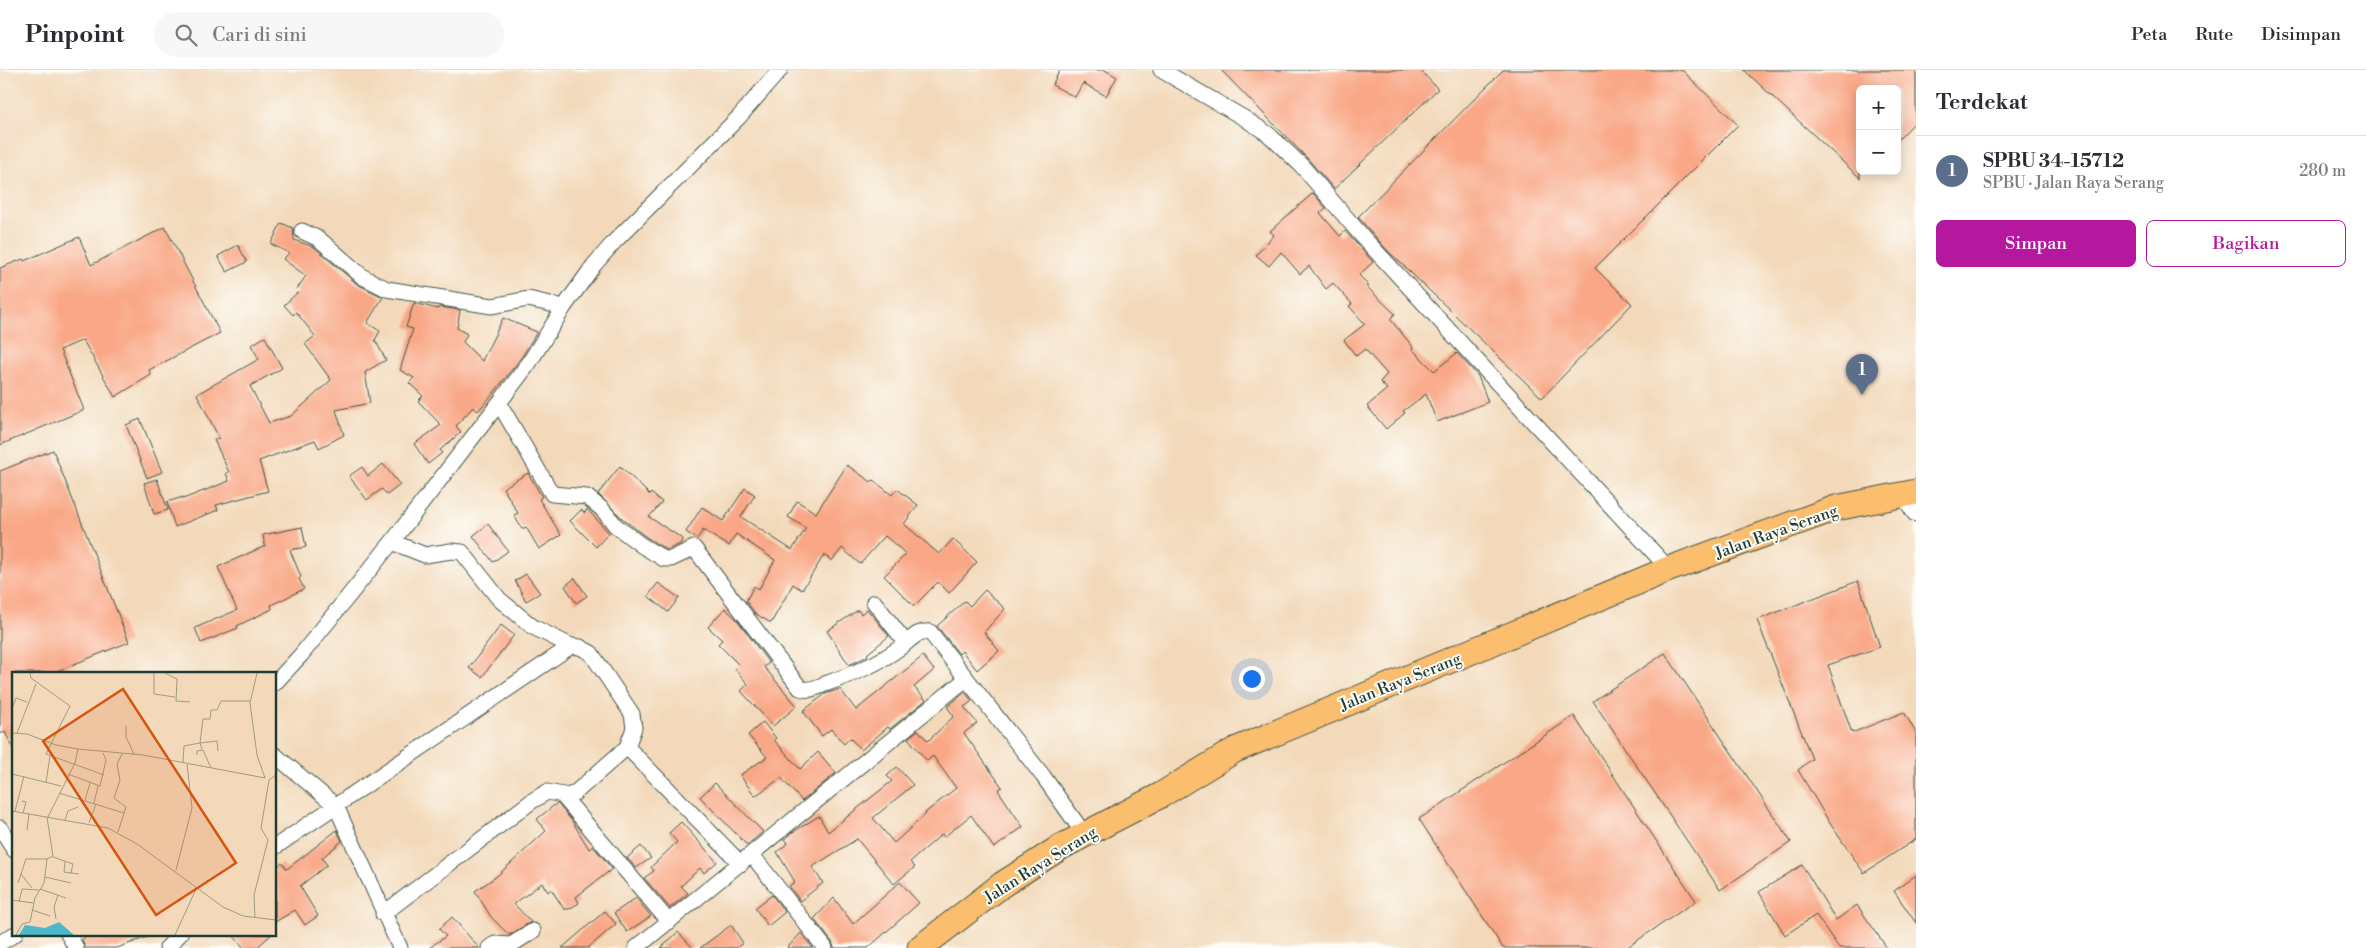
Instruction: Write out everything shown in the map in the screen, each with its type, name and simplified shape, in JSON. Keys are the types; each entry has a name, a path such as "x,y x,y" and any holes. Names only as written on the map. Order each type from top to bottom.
{"highway":[{"name":"Jalan Raya Serang","path":"920,948 1003,884 1084,834 1161,795 1235,750 1265,736 1669,569 1836,508 1912,500"}],"street":[{"path":"276,682 392,542 499,403 529,363 560,313 615,241 739,117 780,70"},
{"path":"1161,70 1268,134 1301,165 1362,236 1669,569"},
{"path":"302,231 319,239 373,284 388,289 492,306 528,299 560,313"},
{"path":"499,403 552,494 587,498 602,509 616,526 664,558 671,559 694,548 800,688 805,690 814,688 858,672 875,664 918,633 930,632 1043,776 1084,834"},
{"path":"384,914 532,801 547,792 569,796 576,792 627,747 634,728 632,714 626,703 591,653 580,646 571,646 533,627 499,599 462,552 451,551 425,555 392,542"},
{"path":"874,602 906,643"},
{"path":"276,846 571,646"},
{"path":"636,948 966,679"},
{"path":"627,747 746,860 825,948"},
{"path":"276,756 336,806 400,948"},
{"path":"562,795 669,922"},
{"path":"0,828 12,847"},
{"path":"489,948 495,944 511,945 533,930"},
{"path":"0,943 12,936"},
{"path":"69,936 76,948"},
{"path":"166,948 178,936"}],"building":[{"path":"1060,70 1105,70 1117,77 1106,96 1083,83 1075,97 1052,85"},
{"path":"1221,70 1420,70 1438,89 1334,189 1307,158"},
{"path":"1503,70 1682,70 1738,125 1595,268 1632,304 1542,398 1387,250 1358,217"},
{"path":"1744,70 1916,70 1916,121 1901,137 1901,85 1856,85 1856,174"},
{"path":"1313,193 1326,208 1320,213 1340,236 1345,231 1373,262 1359,275 1368,285 1366,286 1395,314 1390,319 1413,347 1412,349 1434,371 1457,353 1478,376 1488,402 1437,422 1426,394 1403,411 1405,413 1386,429 1367,406 1387,389 1380,382 1387,374 1365,349 1356,356 1344,340 1365,324 1349,306 1352,304 1333,283 1326,289 1309,266 1300,274 1281,252 1269,266 1256,255 1274,235 1270,231"},
{"path":"281,223 293,228 294,240 314,247 357,284 383,297 367,323 380,331 375,340 386,360 365,372 370,403 336,410 344,435 319,448 315,440 259,461 268,491 216,505 218,510 175,527 167,502 183,497 183,499 229,481 226,473 229,472 214,440 219,438 197,394 259,359 251,345 265,337 282,368 250,386 269,423 291,416 331,380 305,344 315,336 296,312 293,315 284,305 298,292 296,290 306,276 283,259 289,253 271,244"},
{"path":"165,227 220,333 149,370 151,375 115,397 83,340 60,350 84,410 0,445 0,268 23,259 24,261 79,237 91,265"},
{"path":"238,245 247,262 227,272 218,256"},
{"path":"414,303 438,309 439,307 460,310 457,328 467,334 463,342 482,361 503,318 537,332 521,358 492,395 478,411 473,407 456,426 461,432 440,450 442,453 428,464 414,444 441,425 418,401 423,396 409,383 414,378 400,370 413,329 406,327"},
{"path":"140,419 162,472 147,478 126,425"},
{"path":"53,450 129,642 54,672 12,672 12,746 5,732 0,734 0,471"},
{"path":"383,464 400,485 387,495 382,489 367,500 349,476 362,467 368,476"},
{"path":"847,465 871,482 873,480 892,495 897,489 918,505 904,524 939,554 953,539 977,562 949,593 938,582 914,606 884,576 906,554 885,536 860,564 842,548 832,561 824,555 802,590 793,584 771,623 756,614 746,601 754,586 759,589 775,560 736,534 729,546 703,530 697,539 686,532 702,507 723,521 745,488 755,495 741,517 792,550 806,528 788,517 797,501 816,513"},
{"path":"620,466 650,495 651,493 662,502 649,517 683,539 680,544 667,550 623,519 598,494"},
{"path":"528,473 542,497 539,499 561,535 539,549 526,527 522,529 514,515 518,513 503,488"},
{"path":"157,479 168,510 154,514 144,483"},
{"path":"587,509 609,533 596,547 570,521 581,510 585,513"},
{"path":"488,524 508,551 493,562 473,536"},
{"path":"302,527 306,547 290,550 304,589 271,605 272,609 237,626 238,628 201,643 195,628 237,610 218,567 265,546 263,535"},
{"path":"526,574 540,593 526,601 515,581"},
{"path":"575,578 587,596 576,603 565,586"},
{"path":"1858,581 1880,647 1828,665 1852,733 1904,712 1916,733 1916,839 1864,873 1831,825 1798,770 1812,759 1757,620"},
{"path":"658,583 679,598 668,612 648,596"},
{"path":"985,590 1005,609 984,632 999,651 977,670 962,651 959,654 937,626 965,601 970,606"},
{"path":"725,608 738,621 769,663 764,667 797,706 773,726 741,691 748,684 735,669 739,665 718,644 722,640 708,627"},
{"path":"867,609 889,636 867,654 868,656 849,665 827,631 858,610 861,614"},
{"path":"501,625 514,635 482,677 469,668"},
{"path":"1665,653 1791,842 1720,890 1593,701"},
{"path":"923,656 934,670 914,687 926,700 890,729 888,727 861,750 850,738 844,744 831,729 822,736 803,711 825,694 840,689 856,710"},
{"path":"965,692 972,701 964,707 977,723 964,733 1002,787 998,790 1023,827 994,848 971,815 944,837 942,834 910,862 915,867 894,884 857,839 812,867 823,883 800,901 789,886 795,882 777,852 788,843 785,839 793,832 819,816 828,832 892,781 887,776 897,767 913,785 873,818 894,843 925,813 956,788 933,756 927,761 908,738 918,730 928,741 954,716 947,707"},
{"path":"1574,716 1696,901 1626,948 1503,948 1419,819"},
{"path":"763,722 776,738 774,740 800,769 818,752 836,773 802,801 781,778 755,796 740,775 767,757 748,735"},
{"path":"715,783 763,832 747,845 700,797"},
{"path":"557,803 572,821 589,849 593,846 612,869 576,897 579,903 569,909 564,909 551,889 548,892 542,883 514,904 531,922 509,935 491,917 475,891 497,876 546,831 537,819"},
{"path":"681,822 717,862 704,873 700,868 681,886 688,893 670,908 644,878 654,871 651,867 677,842 669,833"},
{"path":"337,830 342,841 322,858 327,865 300,886 318,916 305,925 295,910 276,921 276,867 282,863 287,869"},
{"path":"641,846 651,858 636,868 627,858"},
{"path":"1802,865 1836,920 1857,905 1887,948 1839,948 1816,915 1785,935 1759,892"},
{"path":"1916,875 1916,923 1894,891"},
{"path":"900,882 919,903 868,948 834,948 832,942 814,919 834,898 853,924"},
{"path":"772,895 785,912 768,926 755,908"},
{"path":"636,898 651,916 627,932 614,913"},
{"path":"605,911 616,924 588,948 562,948"},
{"path":"452,917 479,948 429,948 446,936 439,929"},
{"path":"731,925 743,943 736,948 700,948"},
{"path":"678,932 693,948 661,948"},
{"path":"801,933 813,948 787,948"},
{"path":"86,936 150,936 117,948 85,948 82,940"},
{"path":"234,936 270,936 256,948 244,948"}],"place":[{"name":"SPBU 34-15712","path":"1862,395"}]}
